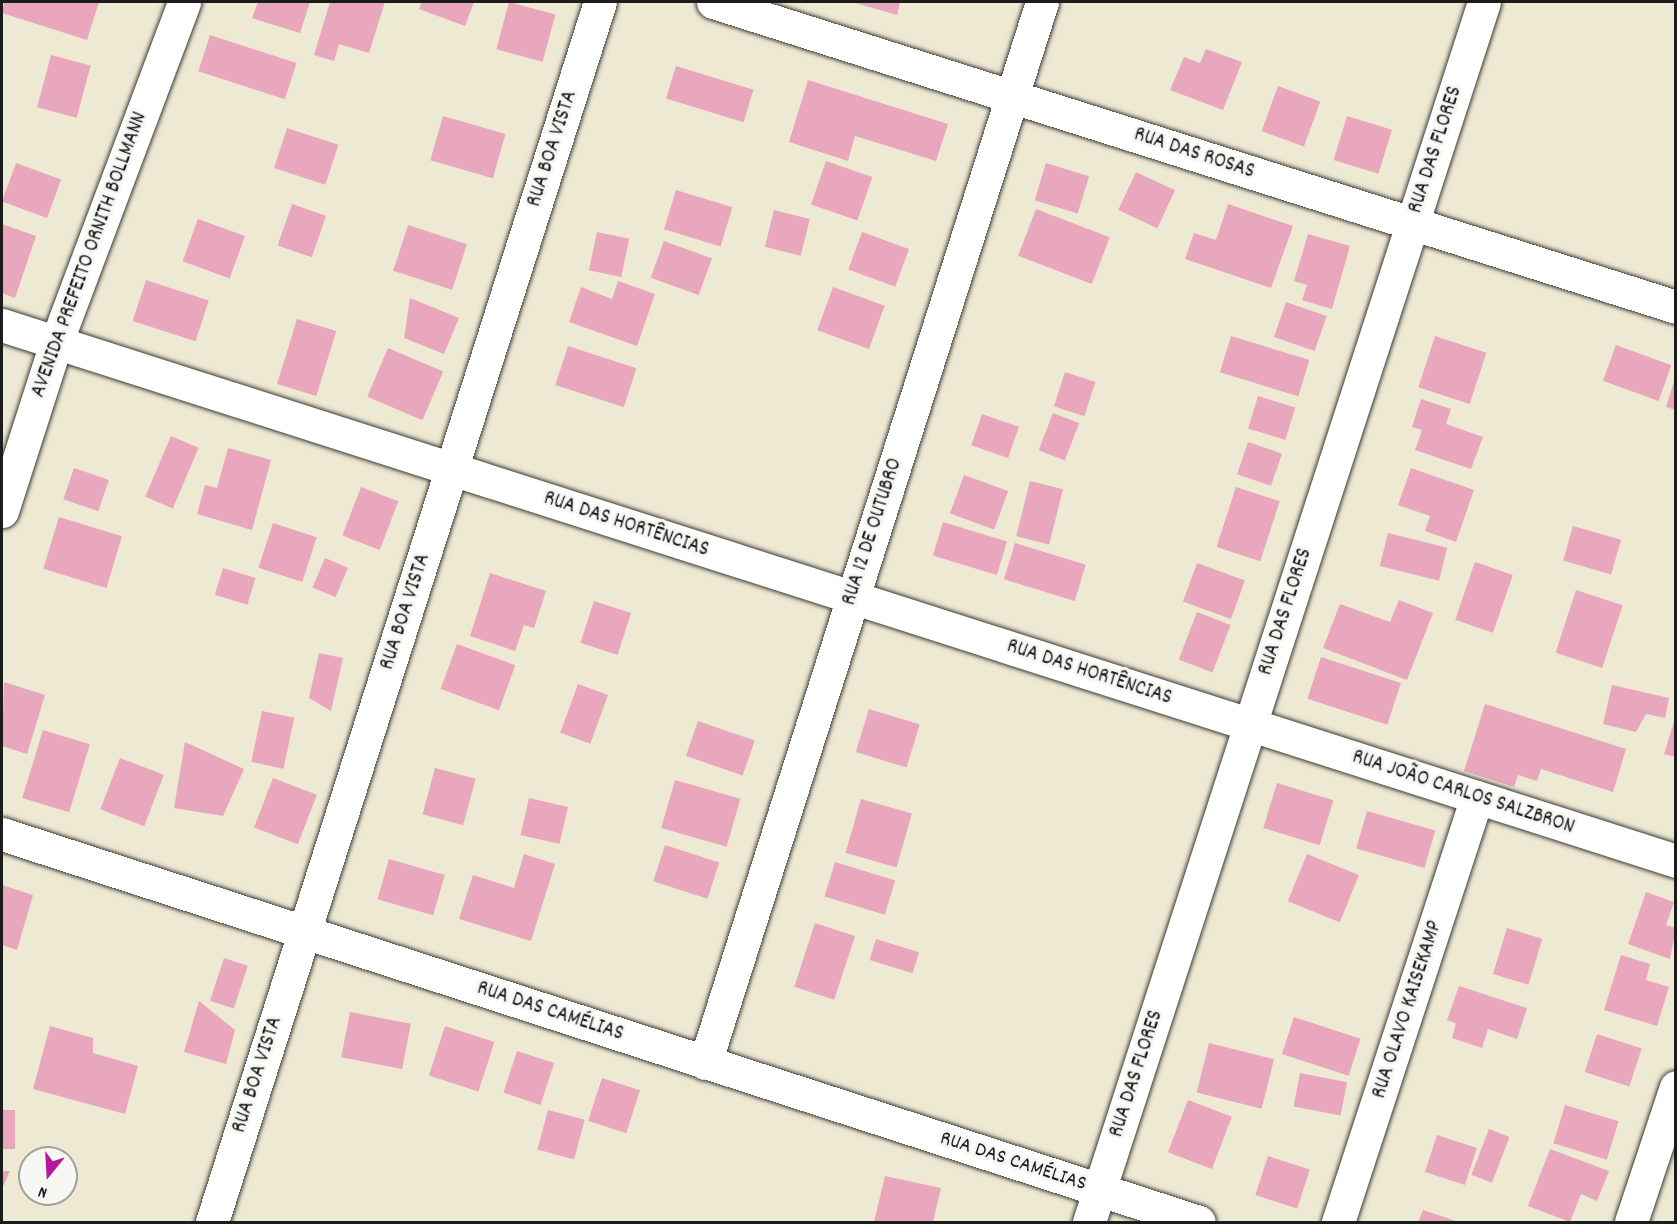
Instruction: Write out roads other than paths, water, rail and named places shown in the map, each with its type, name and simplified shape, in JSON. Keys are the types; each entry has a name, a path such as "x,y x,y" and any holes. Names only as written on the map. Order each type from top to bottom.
{"street":[{"name":"AVENIDA PREFEITO ORNITH BOLLMANN","path":"2,511 56,343 184,2"},
{"name":"RUA BOA VISTA","path":"212,1222 600,2"},
{"name":"RUA DAS ROSAS","path":"713,2 1676,307"},
{"name":"RUA 12 DE OUTUBRO","path":"705,1063 1042,2"},
{"name":"RUA DAS FLORES","path":"1089,1222 1484,2"},
{"name":"RUA DAS HORTÊNCIAS","path":"2,325 1250,725"},
{"name":"RUA JOÃO CARLOS SALZBRON","path":"1250,725 1676,861"},
{"name":"RUA OLAVO KAISEKAMP","path":"1338,1222 1477,797"},
{"name":"RUA DAS CAMÉLIAS","path":"2,834 1199,1222"},
{"path":"1631,1222 1676,1087"}]}
